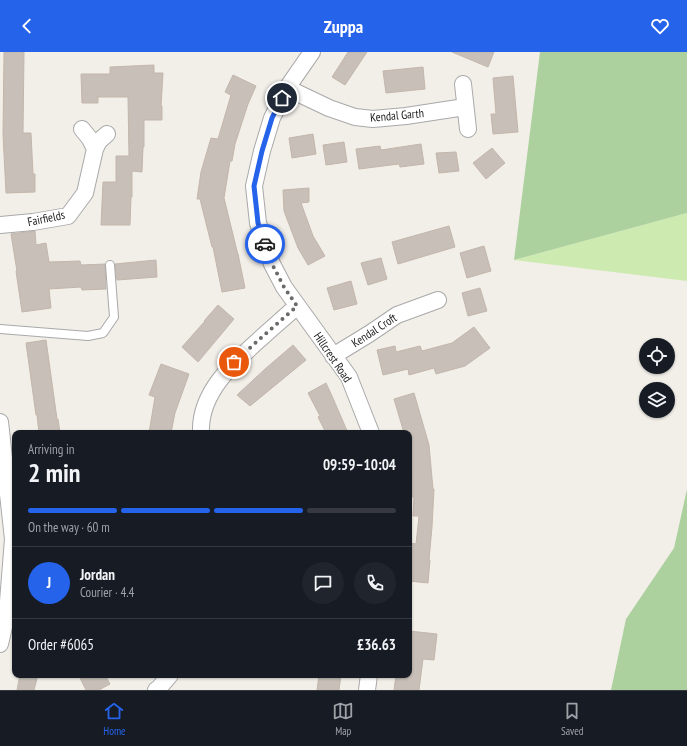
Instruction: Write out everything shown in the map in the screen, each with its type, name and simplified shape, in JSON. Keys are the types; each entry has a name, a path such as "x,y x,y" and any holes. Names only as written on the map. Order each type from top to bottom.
{"street":[{"name":"Hillcrest Road","path":"312,52 287,88 272,118 262,151 254,186 258,223 272,264 284,287 349,377 370,430"},
{"path":"463,84 468,129"},
{"name":"Kendal Garth","path":"287,88 329,108 354,117 373,119 406,116 465,107"},
{"path":"82,129 90,139 95,149"},
{"name":"Fairfields","path":"0,225 33,222 68,216 85,193 95,149 99,141 107,134"},
{"name":"Kendal Croft","path":"334,356 397,314 438,300"},
{"path":"201,430 204,407 214,387 234,362 297,306"},
{"path":"0,422 12,530"},
{"path":"0,644 7,614 12,552"},
{"path":"156,690 167,678"},
{"path":"367,690 369,678"}],"lane":[{"path":"0,329 88,336 103,333 114,317 110,266"}],"green space":[{"path":"540,52 687,52 687,213 514,260"},
{"path":"687,213 687,281 514,260"},
{"path":"687,489 687,690 611,690 626,619 674,548"}],"building":[{"path":"4,52 24,52 23,133 31,133 33,174 35,174 35,192 6,193 3,134"},
{"path":"348,52 367,52 345,85 332,77"},
{"path":"452,52 494,52 488,67"},
{"path":"154,65 154,73 163,73 161,106 162,120 144,120 142,172 132,171 130,225 101,225 103,182 116,182 116,156 129,156 128,97 98,97 98,103 82,103 81,74 110,74 110,67"},
{"path":"423,67 425,89 386,93 383,71"},
{"path":"233,75 256,86 248,104 235,144 232,161 230,161 224,198 245,288 222,292 213,247 200,199 197,199 201,172 211,138 218,139 231,95 225,92"},
{"path":"513,76 518,132 493,134 491,114 496,114 493,78"},
{"path":"313,134 316,154 292,158 289,138"},
{"path":"344,142 347,162 326,165 323,145"},
{"path":"421,144 424,164 400,167 399,164 359,169 356,149 380,146 381,150"},
{"path":"492,148 505,163 486,179 473,163"},
{"path":"456,152 459,171 439,173 436,153"},
{"path":"309,188 309,202 301,203 313,236 325,256 308,265 298,248 284,211 283,190"},
{"path":"449,226 455,247 398,264 392,242"},
{"path":"35,231 36,245 46,243 49,262 80,261 81,265 105,264 106,289 82,290 81,287 49,289 51,308 22,312 11,234"},
{"path":"484,246 491,271 467,278 460,253"},
{"path":"381,258 387,279 368,285 361,263"},
{"path":"156,260 157,277 117,280 115,264"},
{"path":"351,281 357,304 334,310 327,288"},
{"path":"480,288 487,311 468,316 462,293"},
{"path":"218,305 234,319 198,362 182,347"},
{"path":"474,327 490,348 465,366 436,374 434,368 409,375 408,369 383,375 377,350 395,346 396,352 420,346 422,351 452,343"},
{"path":"46,340 60,430 39,430 26,343"},
{"path":"293,345 306,360 250,406 237,395 265,369"},
{"path":"161,364 189,374 175,413 172,430 150,430 155,397 149,395"},
{"path":"326,383 347,430 324,430 318,417 320,416 308,393"},
{"path":"414,393 429,445 434,489 428,583 412,581 412,543 416,544 419,516 413,516 414,497 412,497 412,430 403,430 394,399"},
{"path":"412,631 437,634 434,660 423,659 419,690 394,690 396,678 412,678"},
{"path":"19,678 37,678 34,690 17,690"},
{"path":"80,678 107,678 110,684 99,690 86,690"},
{"path":"319,678 341,678 339,690 317,690"}],"way so far":[{"path":"234,362 297,306 284,287 272,264 265,244"}],"route":[{"path":"265,244 258,223 254,186 262,151 272,118 282,98"}]}
